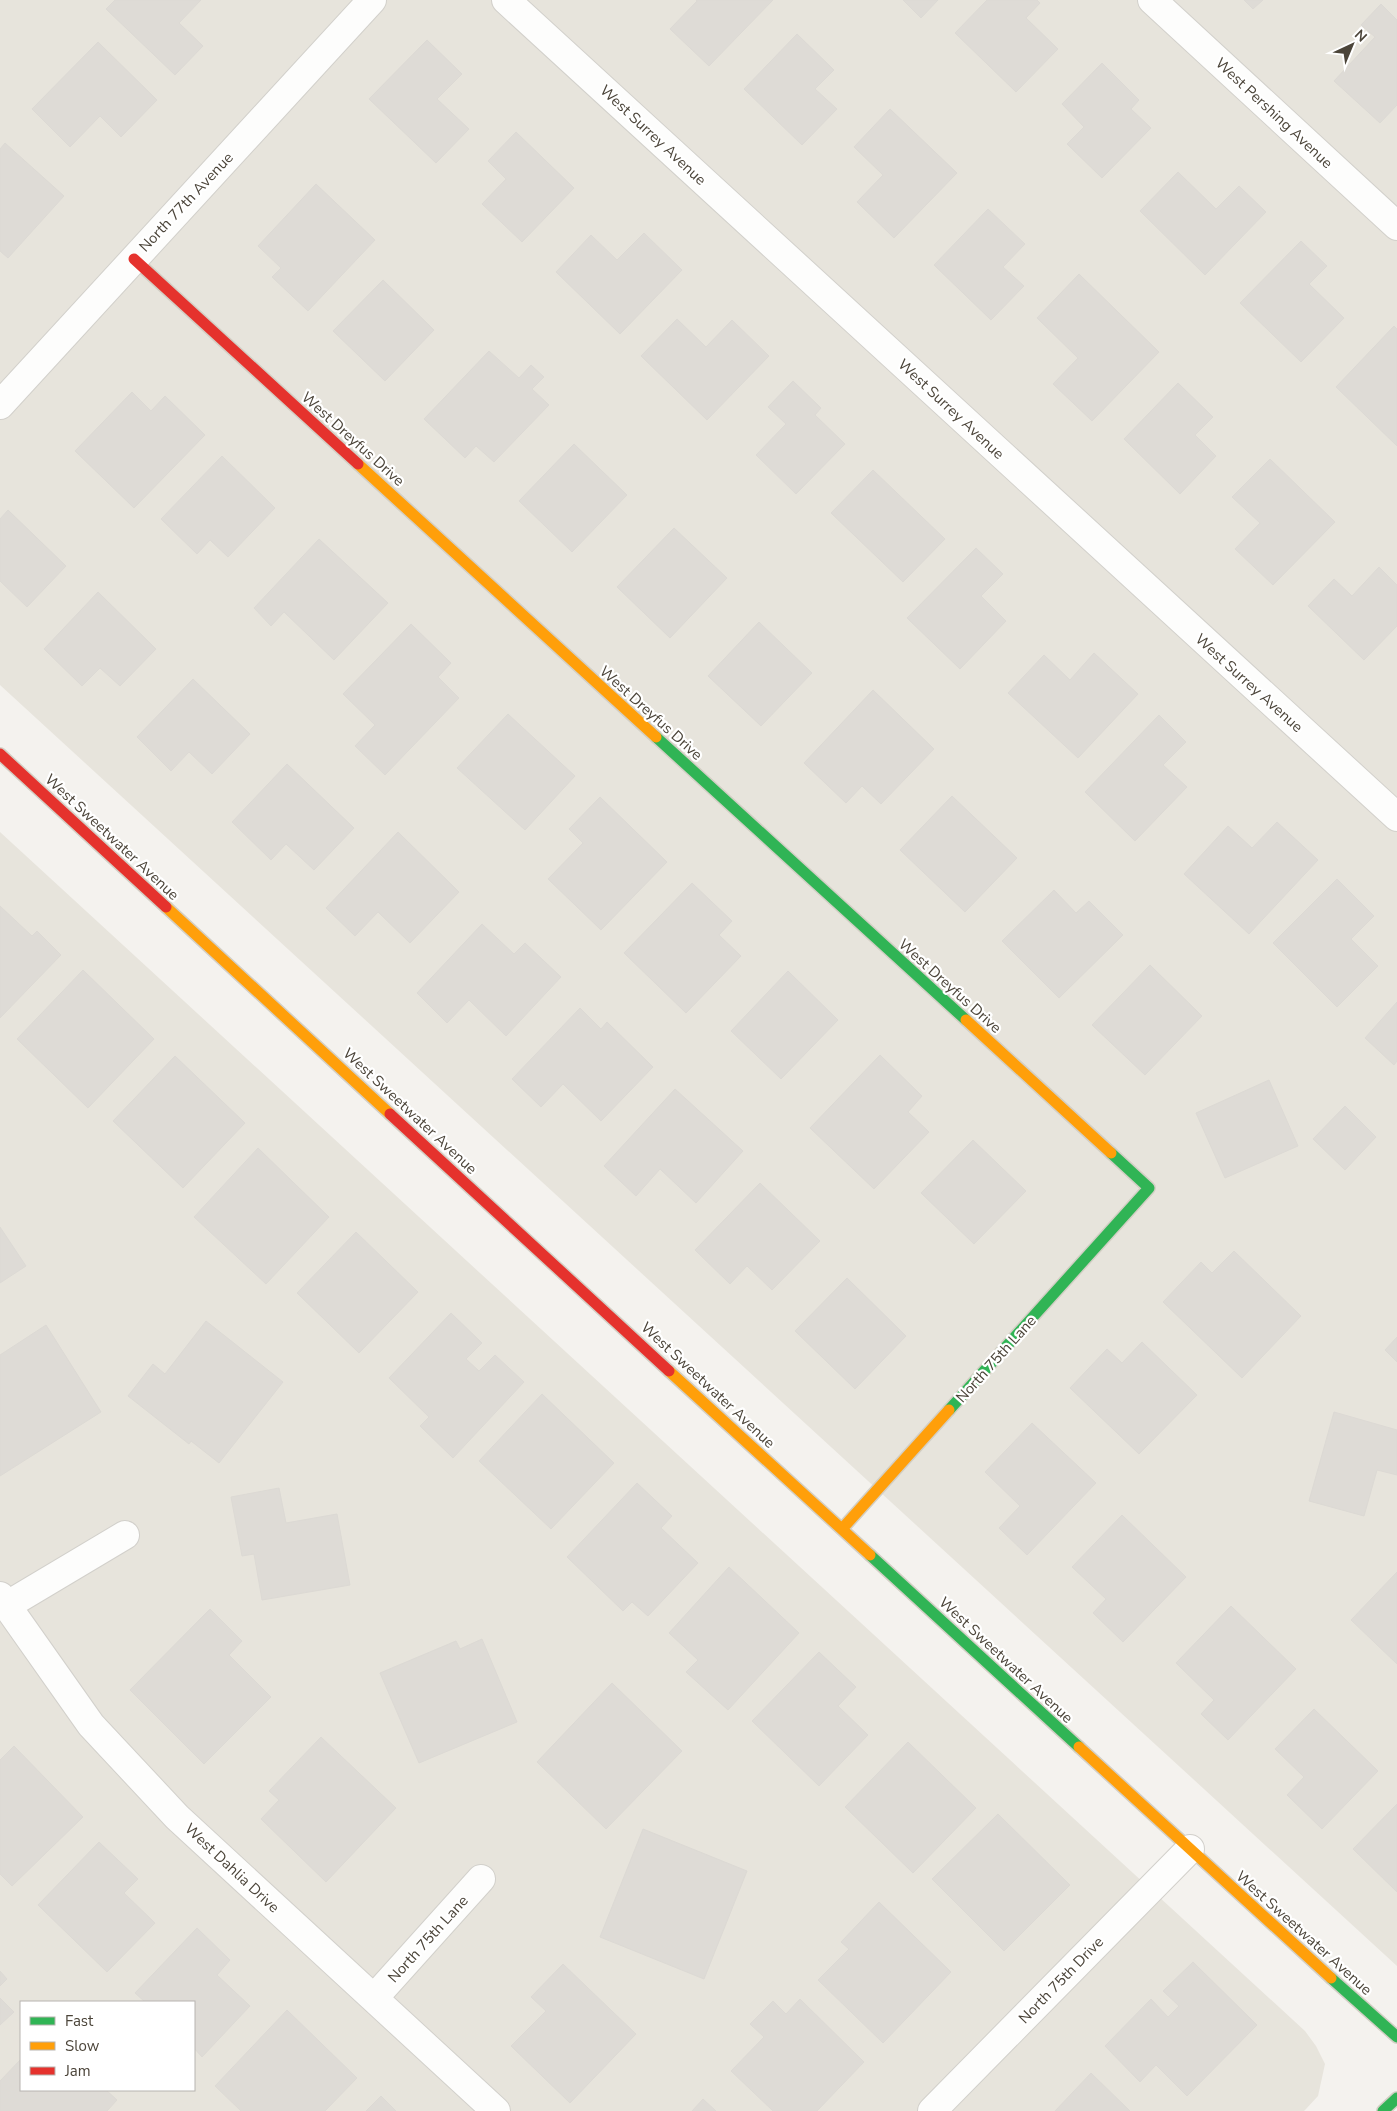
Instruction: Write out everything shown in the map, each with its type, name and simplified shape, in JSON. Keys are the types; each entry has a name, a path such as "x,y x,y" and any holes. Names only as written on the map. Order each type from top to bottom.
{"street":[{"name":"North 77th Avenue","path":"0,404 372,0"},
{"name":"West Surrey Avenue","path":"506,0 1397,817"},
{"name":"West Pershing Avenue","path":"1152,0 1397,226"},
{"name":"West Dreyfus Drive","path":"134,259 1149,1188"},
{"name":"West Sweetwater Avenue","path":"0,754 1397,2038"},
{"name":"North 75th Lane","path":"842,1529 1149,1188"},
{"path":"3,1601 125,1535"},
{"name":"West Dahlia Drive","path":"3,1601 97,1732 177,1818 496,2111"},
{"name":"North 75th Drive","path":"932,2111 1190,1849"},
{"name":"North 75th Lane","path":"374,1998 481,1879"},
{"path":"1383,2111 1397,2098"}],"shaded area":[{"path":"0,0 1397,0 1397,1966 0,685"},
{"path":"0,832 1305,2031 1316,2046 1325,2064 1318,2096 1304,2111 0,2111"}],"building":[{"path":"115,0 201,0 179,23 203,46 175,75 106,9"},
{"path":"696,0 773,0 709,66 670,29"},
{"path":"903,0 938,0 921,18"},
{"path":"987,0 1037,0 1040,3 1026,18 1058,49 1016,92 955,33"},
{"path":"1244,0 1263,0 1253,9"},
{"path":"1381,4 1397,20 1397,105 1380,123 1334,81 1375,37 1361,25"},
{"path":"797,34 834,70 815,89 837,109 802,145 744,89"},
{"path":"427,40 462,74 437,99 469,129 436,163 369,99"},
{"path":"98,42 157,100 121,137 100,116 70,147 32,109"},
{"path":"1102,63 1139,100 1131,109 1151,128 1102,178 1067,144 1084,127 1062,104"},
{"path":"890,109 957,173 894,238 857,202 883,175 854,147"},
{"path":"516,132 574,188 522,242 482,204 506,179 488,161"},
{"path":"5,143 64,196 8,258 0,251 0,149"},
{"path":"1178,172 1216,209 1239,186 1266,212 1205,275 1140,211"},
{"path":"316,184 375,240 308,311 272,277 281,268 258,246"},
{"path":"988,209 1025,244 1003,267 1024,286 991,320 934,265"},
{"path":"644,233 682,270 620,334 556,272 591,235 617,260"},
{"path":"1301,241 1327,266 1309,284 1344,318 1301,362 1240,303"},
{"path":"1079,274 1159,352 1092,421 1053,384 1078,358 1037,318"},
{"path":"383,280 434,330 385,381 333,331"},
{"path":"677,319 706,347 732,320 769,356 707,420 641,356"},
{"path":"1394,326 1397,329 1397,446 1336,387"},
{"path":"489,351 519,378 531,365 544,377 532,389 549,405 494,462 476,446 465,458 424,419"},
{"path":"793,381 821,408 815,415 845,444 796,494 756,455 786,424 768,407"},
{"path":"1178,383 1213,417 1195,435 1216,456 1180,494 1124,439"},
{"path":"132,392 151,411 165,396 205,435 134,508 75,451"},
{"path":"574,444 627,495 572,552 519,501"},
{"path":"222,456 275,508 228,557 210,540 197,554 161,519"},
{"path":"1270,459 1335,522 1273,585 1235,549 1260,523 1232,497"},
{"path":"873,470 945,539 903,582 831,513"},
{"path":"8,510 66,566 27,607 0,581 0,519"},
{"path":"674,528 727,578 670,638 617,587"},
{"path":"319,539 388,603 334,660 284,612 271,626 254,608"},
{"path":"976,548 1003,574 981,596 1006,621 960,669 907,618"},
{"path":"1379,567 1397,585 1397,626 1364,660 1308,606 1334,579 1352,596"},
{"path":"98,592 156,649 120,686 100,668 82,686 44,649"},
{"path":"759,622 812,673 761,726 708,676"},
{"path":"411,624 451,663 438,677 459,698 385,775 355,746 375,725 343,694"},
{"path":"1094,653 1138,694 1078,758 1008,693 1044,655 1070,680"},
{"path":"193,679 250,734 212,774 189,752 171,771 137,737"},
{"path":"873,690 934,749 881,804 862,786 846,803 804,763"},
{"path":"508,714 575,776 525,830 457,768"},
{"path":"1159,715 1186,742 1163,765 1187,787 1135,841 1085,792"},
{"path":"287,764 354,828 314,870 286,844 271,860 232,822"},
{"path":"952,796 1017,858 965,912 900,850"},
{"path":"600,797 667,862 601,930 548,879 583,843 569,829"},
{"path":"1277,822 1318,860 1249,934 1184,874 1228,826 1252,848"},
{"path":"398,832 459,892 410,943 378,912 355,936 326,908"},
{"path":"1337,879 1374,916 1351,939 1378,966 1337,1007 1273,943"},
{"path":"692,883 732,921 719,935 741,956 686,1013 624,953"},
{"path":"1054,890 1076,913 1089,901 1123,935 1059,998 1002,941"},
{"path":"0,906 32,936 37,931 61,955 0,1018"},
{"path":"482,924 514,954 525,943 561,977 506,1036 469,1000 447,1023 417,993"},
{"path":"1150,965 1202,1016 1145,1075 1092,1025"},
{"path":"83,970 154,1039 88,1108 17,1039"},
{"path":"788,971 838,1020 781,1079 731,1031"},
{"path":"1397,1002 1397,1061 1394,1065 1365,1038"},
{"path":"580,1008 601,1029 607,1022 653,1067 601,1121 563,1084 541,1107 512,1079"},
{"path":"880,1055 922,1096 908,1112 929,1132 874,1189 810,1128"},
{"path":"175,1056 245,1123 183,1188 113,1121"},
{"path":"1269,1080 1298,1146 1225,1178 1196,1113"},
{"path":"675,1089 743,1151 696,1203 660,1169 636,1196 604,1166"},
{"path":"1345,1106 1376,1137 1345,1170 1313,1139"},
{"path":"973,1140 1026,1191 974,1244 921,1193"},
{"path":"258,1148 329,1217 266,1284 194,1217"},
{"path":"760,1183 820,1241 772,1290 747,1266 730,1284 695,1250"},
{"path":"0,1227 26,1266 0,1283"},
{"path":"356,1232 418,1292 359,1353 297,1293"},
{"path":"1234,1251 1301,1316 1242,1378 1163,1302 1201,1262 1212,1273"},
{"path":"847,1278 906,1336 855,1389 795,1331"},
{"path":"451,1313 482,1343 466,1359 479,1371 495,1355 524,1382 453,1458 420,1426 429,1417 389,1378"},
{"path":"206,1321 283,1382 219,1463 191,1441 189,1444 128,1396 153,1364 165,1374"},
{"path":"46,1325 101,1412 0,1476 0,1355"},
{"path":"1397,1337 1397,1362 1385,1350"},
{"path":"1142,1342 1197,1395 1139,1454 1070,1388 1107,1349 1122,1363"},
{"path":"542,1394 614,1463 551,1529 479,1461"},
{"path":"1334,1412 1397,1430 1397,1475 1377,1470 1364,1516 1309,1501"},
{"path":"1032,1423 1096,1483 1027,1555 999,1528 1020,1506 985,1472"},
{"path":"637,1483 672,1516 661,1528 698,1563 648,1616 632,1602 623,1611 567,1557"},
{"path":"279,1488 286,1523 337,1514 350,1585 262,1600 254,1554 242,1556 231,1497"},
{"path":"1122,1515 1186,1577 1123,1642 1093,1613 1106,1599 1072,1567"},
{"path":"729,1567 799,1633 728,1710 686,1672 698,1660 669,1633"},
{"path":"1397,1572 1397,1664 1351,1620"},
{"path":"1231,1606 1296,1669 1228,1740 1201,1714 1214,1700 1176,1663"},
{"path":"210,1609 242,1641 229,1655 271,1697 204,1764 130,1690"},
{"path":"482,1639 517,1722 419,1763 380,1673 456,1641 460,1649"},
{"path":"819,1652 856,1687 838,1706 868,1735 819,1786 752,1721"},
{"path":"612,1683 682,1751 606,1829 537,1762"},
{"path":"1314,1709 1378,1771 1322,1829 1287,1795 1304,1777 1275,1749"},
{"path":"321,1737 396,1808 326,1882 261,1819 279,1800 269,1791"},
{"path":"908,1742 976,1808 913,1873 845,1807"},
{"path":"14,1746 83,1817 12,1886 0,1874 0,1760"},
{"path":"1397,1804 1397,1892 1353,1849"},
{"path":"998,1814 1070,1885 1004,1951 932,1879"},
{"path":"643,1829 747,1871 704,1979 600,1937"},
{"path":"99,1842 138,1879 124,1893 155,1923 107,1972 38,1905"},
{"path":"879,1902 951,1972 883,2043 818,1980 849,1949 841,1942"},
{"path":"197,1928 230,1960 217,1975 250,2006 202,2057 195,2049 195,2001 144,2001 135,1993"},
{"path":"1193,1962 1257,2025 1187,2096 1156,2065 1140,2082 1105,2046 1151,1999 1168,2017 1179,2006 1163,1991"},
{"path":"563,1964 636,2034 570,2103 511,2046 546,2011 531,1997"},
{"path":"0,1971 7,1979 0,1986"},
{"path":"0,1998 14,2012 0,2025"},
{"path":"800,1999 864,2062 817,2111 773,2111 731,2071 764,2037 750,2024 773,2001 786,2014"},
{"path":"287,2010 357,2078 325,2111 241,2111 215,2086"},
{"path":"20,2060 20,2091 107,2091 117,2100 107,2111 0,2111 0,2081"},
{"path":"1091,2073 1130,2111 1055,2111"},
{"path":"381,2096 396,2111 366,2111"},
{"path":"703,2099 716,2111 692,2111"}],"traffic: fast":[{"path":"656,737 966,1020"},
{"path":"949,1410 1149,1188 1111,1153"},
{"path":"870,1555 1079,1747"},
{"path":"1331,1978 1397,2037"},
{"path":"1383,2111 1397,2098"}],"traffic: slow":[{"path":"358,464 656,737"},
{"path":"166,907 390,1114"},
{"path":"966,1020 1111,1153"},
{"path":"669,1371 870,1555"},
{"path":"842,1529 949,1410"},
{"path":"1079,1747 1331,1978"}],"traffic: jam":[{"path":"134,259 358,464"},
{"path":"0,754 166,907"},
{"path":"390,1114 669,1371"}]}
